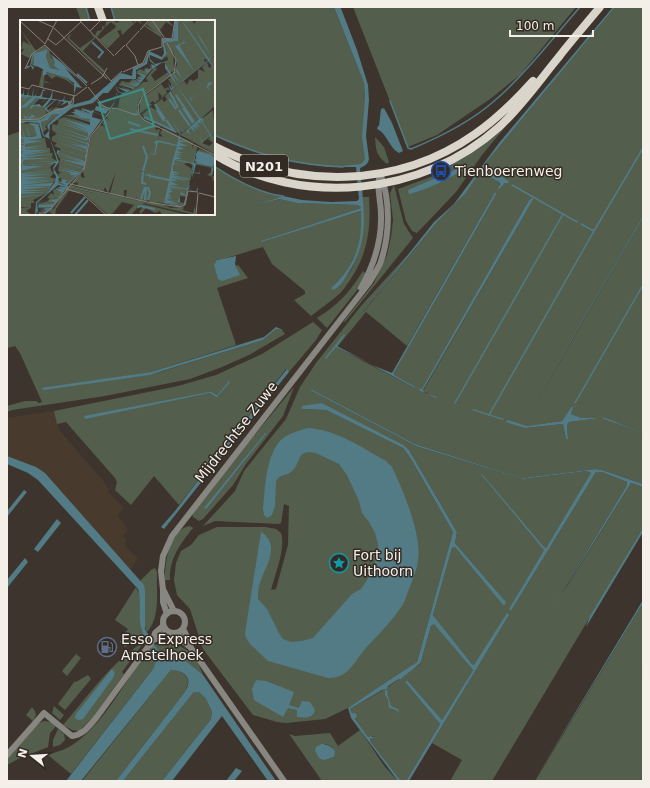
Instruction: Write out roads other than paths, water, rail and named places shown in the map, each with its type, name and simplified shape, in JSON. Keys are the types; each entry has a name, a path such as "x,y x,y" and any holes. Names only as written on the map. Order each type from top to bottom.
{"main road":[{"path":"98,7 103,20"},
{"name":"N201","path":"215,155 239,168 278,181 309,186 359,187 381,184 417,174 440,165 478,143 499,127 540,82 600,7"},
{"name":"N201","path":"215,146 253,163 283,171 318,177 380,174 400,169 430,159 474,135 500,115 557,59"}],"street":[{"name":"Mijdrechtse Zuwe","path":"167,614 163,602 161,580 162,563 167,546 172,536 369,283 379,266 386,245 387,210 380,174"},
{"name":"Mijdrechtse Zuwe","path":"163,590 174,611"},
{"path":"7,755 44,713 72,736 82,733 96,718 147,646 152,640 158,638 165,629 163,619 167,614 174,611 178,612 184,617 185,621 183,629 177,633"},
{"path":"165,629 177,633 191,648 284,781"},
{"path":"183,629 189,640 191,648"}],"water":[{"path":"334,7 340,7 342,11 357,50 368,85 369,100 366,136 369,159 366,165 360,168 364,222 360,247 356,260 346,277 336,289 333,290 331,288 346,271 356,253 361,233 361,211 261,241 361,208 358,205 297,203 279,199 245,209 283,196 302,200 331,202 357,201 359,199 356,167 339,166 361,164 365,159 362,137 365,99 364,83"},
{"path":"613,7 615,7 484,165 509,181 508,183 505,183 499,189 499,182 480,171 466,193 437,222 358,318 434,222 454,204 499,143"},
{"path":"384,108 392,123 403,151 399,153 377,129 379,126 381,109"},
{"path":"462,167 465,169 445,180 409,194 408,190"},
{"path":"495,192 497,193 394,373 394,375 416,387 415,388 372,365 392,373"},
{"path":"533,197 533,200 423,390 425,393 437,397 436,398 418,390 422,389 529,200"},
{"path":"643,216 643,218 524,422"},
{"path":"236,256 235,265 240,275 222,281 218,279 214,265 217,260"},
{"path":"276,327 283,330 276,329 263,340 149,375 44,390 41,388 151,372 264,337"},
{"path":"344,334 345,335 337,346 369,363 336,347 326,359 325,358"},
{"path":"287,369 289,372 164,529 161,527 175,511 222,449"},
{"path":"229,381 230,382 217,397 210,393 85,419 84,416 209,392 217,395"},
{"path":"311,389 415,444 522,478 595,469 643,484 643,487 631,483 553,608 627,485 627,482 602,472 596,472 511,611 509,609 544,550 481,474 546,548 591,473 587,471 523,479 416,446 310,390"},
{"path":"322,403 403,445 409,450 457,532 455,543 506,602 504,606 455,547 452,548 433,615 472,664 474,665 507,613 509,615 409,781 406,781 440,724 405,682 407,680 442,720 473,670 434,624 431,626 421,662 401,679 388,686 387,689 382,690 350,709 352,713 355,713 357,716 355,719 368,737 370,736 376,738 370,738 370,741 401,781 398,781 351,718 348,708 417,662 453,532 411,459 403,448 326,410 302,409 302,406"},
{"path":"572,406 571,414 581,418 601,418 569,422 567,425 568,439 566,439 563,424 525,428 506,422 507,420 527,426 562,421"},
{"path":"473,409 504,419 503,420 472,410"},
{"path":"601,418 606,418 643,433"},
{"path":"308,428 329,432 348,440 386,461 392,467 411,513 417,538 418,550 415,574 404,602 398,612 346,672 335,677 328,678 268,661 250,644 245,633 261,532 271,544 271,551 270,558 259,586 258,599 267,609 283,639 291,642 313,638 352,594 361,589 372,572 378,553 378,544 375,533 362,513 359,501 347,475 339,464 316,453 308,452 302,454 294,469 290,473 277,479 275,506 272,515 267,518 264,515 263,508 267,471 269,462 277,445 282,439 294,432"},
{"path":"266,432 267,433 206,509 204,508"},
{"path":"7,456 36,467 45,473 144,585 145,629 159,652 177,654 203,675 276,781 268,781 222,716 172,781 162,781 211,719 212,712 206,699 199,692 194,692 123,781 116,781 184,693 188,685 188,678 186,675 171,670 81,781 66,781 153,669 157,659 142,632 138,589 38,480 28,473 7,464"},
{"path":"24,490 27,492 7,517 7,511"},
{"path":"57,519 61,523 38,552 34,549"},
{"path":"643,528 643,532 586,627 590,616"},
{"path":"25,558 28,562 7,588 7,580"},
{"path":"643,600 643,603 534,781"},
{"path":"112,669 115,673 113,678 83,719 78,720 75,718 76,714"},
{"path":"256,680 266,681 294,692 289,705 299,708 302,701 310,702 315,710 313,715 309,717 297,717 297,710 288,708 283,717 254,700 252,689"},
{"path":"385,690 388,691 387,693 391,706 398,709 399,713 396,710 389,708"},
{"path":"321,744 329,746 335,751 334,757 325,760 320,759 315,751 316,747"},
{"path":"236,768 242,771 234,781 226,781"}],"waterway":[{"path":"86,7 90,20"},
{"path":"111,7 115,20"},
{"path":"390,101 408,148 411,149 433,140 474,117 505,92 527,69 580,7"},
{"path":"215,135 246,148 277,158 309,164 343,167"},
{"path":"594,231 643,148"},
{"path":"215,167 256,189 283,196"},
{"path":"512,185 563,214"},
{"path":"455,403 563,214 577,222"},
{"path":"489,415 594,231 581,224"},
{"path":"575,403 643,285"}],"place":[{"name":"Tienboerenweg","path":"441,171"},
{"name":"Fort bij Uithoorn","path":"339,563"},
{"name":"Esso Express Amstelhoek","path":"107,647"}]}
